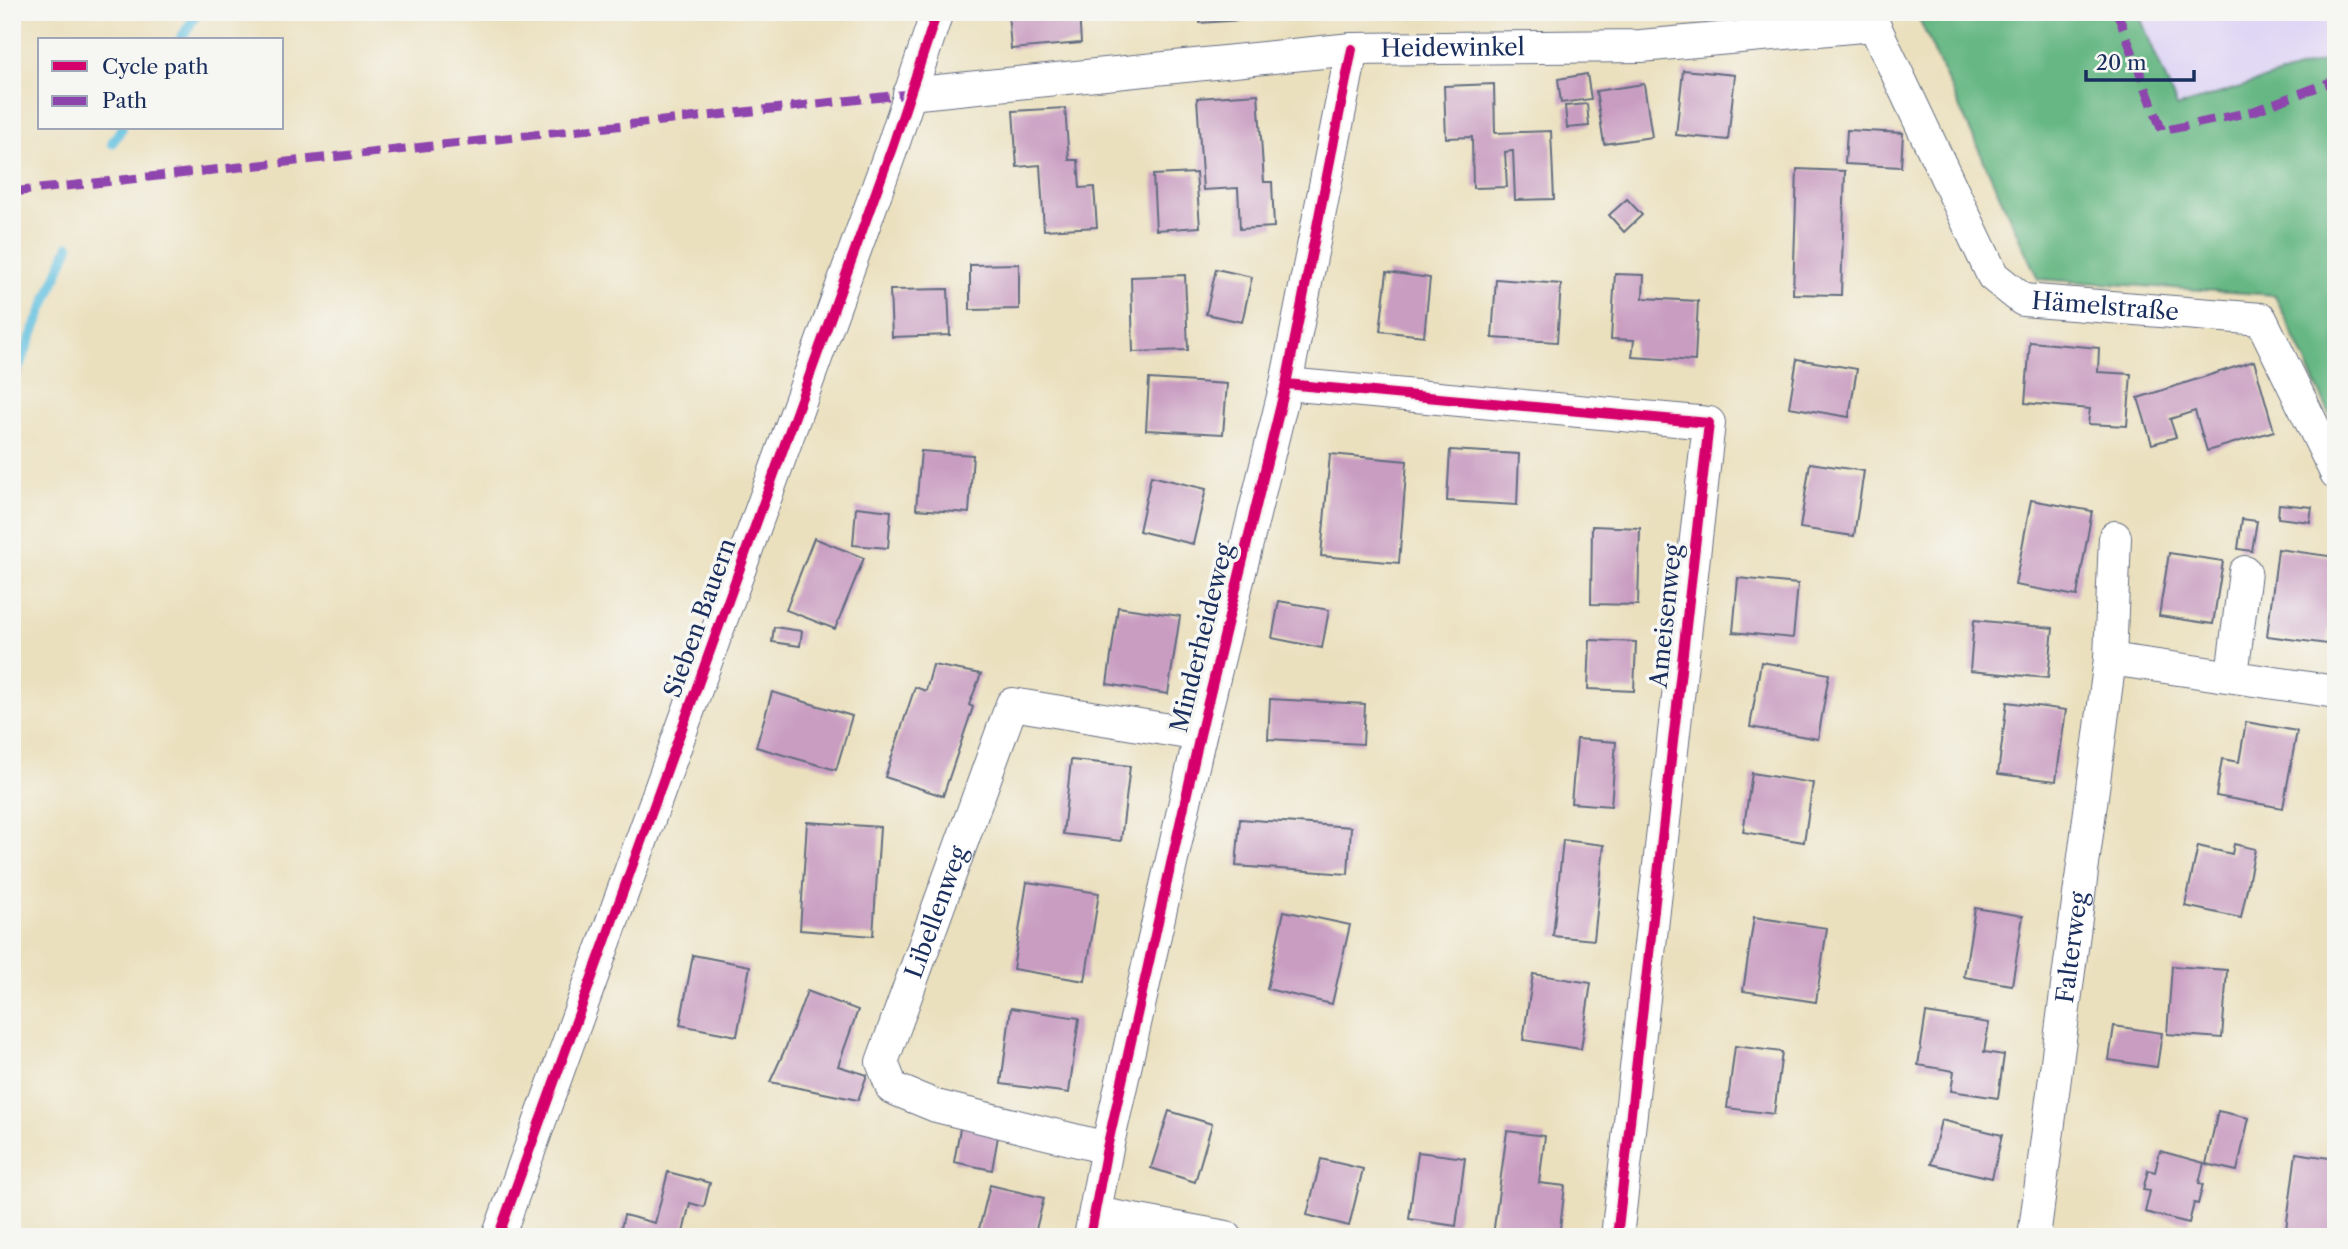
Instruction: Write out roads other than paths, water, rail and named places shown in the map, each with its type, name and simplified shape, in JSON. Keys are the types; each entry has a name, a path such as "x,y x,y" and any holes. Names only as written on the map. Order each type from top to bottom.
{"street":[{"name":"Sieben Bauern","path":"498,1237 893,145 937,12"},
{"name":"Heidewinkel","path":"909,94 1352,49 1641,46 1871,18"},
{"name":"Hämelstraße","path":"1871,18 1993,276 2023,300 2261,319 2336,473"},
{"name":"Minderheideweg","path":"1092,1225 1200,735 1286,384 1352,49"},
{"name":"Ameisenweg","path":"1286,384 1709,423 1617,1237"},
{"name":"Falterweg","path":"2034,1237 2110,659 2115,537"},
{"path":"2232,675 2245,572"},
{"path":"2110,659 2336,692"},
{"name":"Libellenweg","path":"1107,1148 936,1106 892,1088 882,1062 1012,704 1200,735"},
{"path":"1092,1225 1226,1237"}],"waterway":[{"path":"181,38 198,12"},
{"path":"112,143 121,130"},
{"path":"12,383 69,246"}]}
